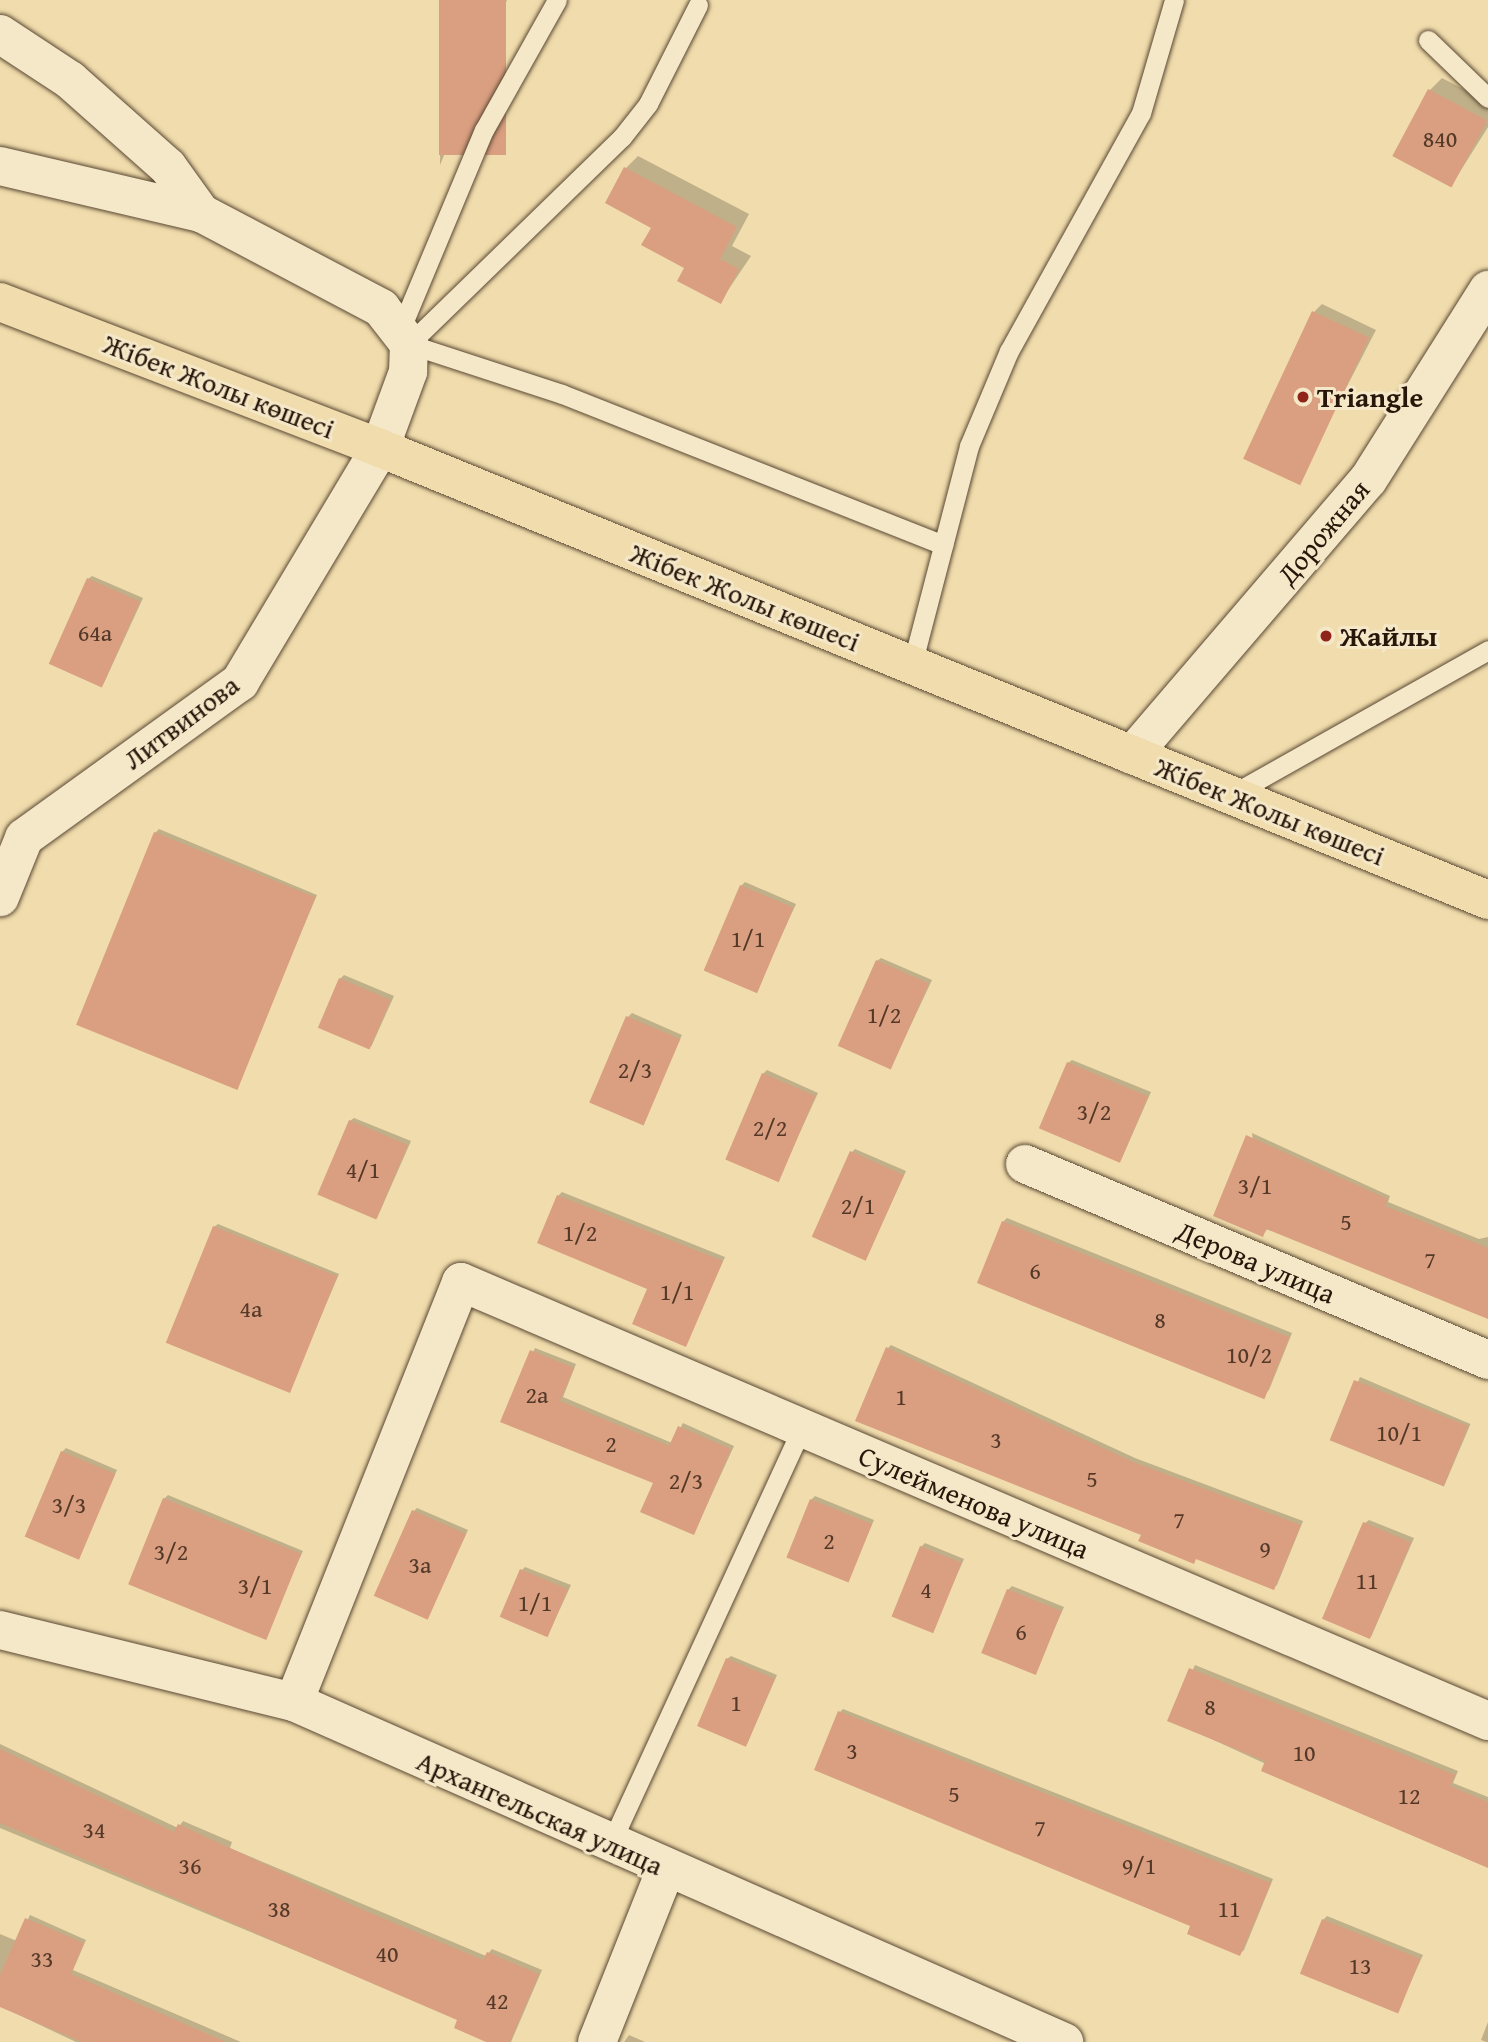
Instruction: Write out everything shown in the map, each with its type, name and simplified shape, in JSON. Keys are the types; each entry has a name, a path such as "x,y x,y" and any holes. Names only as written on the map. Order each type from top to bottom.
{"highway":[{"name":"Жібек Жолы көшесі","path":"0,302 380,448 1488,900"}],"street":[{"path":"0,34 69,80 168,167 201,213"},
{"path":"0,166 201,213 381,308 405,336"},
{"name":"Дорожная","path":"1132,755 1368,480 1488,290"},
{"name":"Литвинова","path":"1,894 24,838 240,682 380,448 408,372 405,336"},
{"name":"Дерова улица","path":"1025,1164 1488,1360"},
{"name":"Сулейменова улица","path":"294,1702 461,1282 1488,1721"},
{"name":"Архангельская улица","path":"0,1630 294,1702 610,1845 1065,2042"},
{"path":"597,2042 666,1868"}],"lane":[{"path":"405,336 484,131 557,0"},
{"path":"912,665 969,446 1009,351 1141,113 1174,0"},
{"path":"405,336 622,137 648,104 698,5"},
{"path":"1428,40 1488,98"},
{"path":"405,336 562,394 943,545"},
{"path":"1231,795 1488,650"},
{"path":"610,1845 802,1428"}],"building":[{"path":"439,0 506,0 506,155 439,155"},
{"path":"1428,89 1487,120 1451,188 1392,156"},
{"path":"624,167 737,227 720,259 739,269 721,304 677,281 684,268 641,245 651,228 605,203"},
{"path":"1312,311 1369,338 1300,485 1243,459"},
{"path":"87,578 140,602 102,687 49,664"},
{"path":"154,832 315,897 237,1090 76,1025"},
{"path":"740,885 793,908 757,993 704,971"},
{"path":"876,960 929,984 891,1069 838,1046"},
{"path":"339,978 391,1000 369,1050 318,1028"},
{"path":"626,1016 680,1039 644,1126 589,1103"},
{"path":"1067,1062 1148,1096 1120,1163 1039,1128"},
{"path":"762,1073 815,1096 779,1182 725,1160"},
{"path":"349,1120 408,1145 376,1220 317,1195"},
{"path":"1246,1135 1388,1199 1385,1206 1488,1248 1488,1319 1266,1229 1263,1237 1213,1216"},
{"path":"850,1151 904,1175 866,1261 812,1237"},
{"path":"557,1195 723,1261 686,1347 632,1324 647,1289 537,1243"},
{"path":"1002,1221 1289,1337 1264,1399 977,1283"},
{"path":"213,1226 337,1276 290,1393 166,1343"},
{"path":"886,1347 1131,1461 1301,1525 1274,1590 1196,1559 1194,1564 1138,1541 1141,1535 855,1421"},
{"path":"530,1350 574,1368 560,1401 669,1446 678,1426 731,1449 694,1535 640,1512 653,1483 500,1422"},
{"path":"1354,1380 1468,1426 1444,1486 1330,1440"},
{"path":"61,1451 115,1474 79,1560 25,1537"},
{"path":"163,1498 301,1554 266,1640 128,1584"},
{"path":"810,1499 872,1524 849,1583 786,1557"},
{"path":"412,1510 466,1534 428,1620 374,1596"},
{"path":"1363,1522 1411,1542 1370,1639 1322,1619"},
{"path":"920,1546 962,1563 933,1633 892,1616"},
{"path":"520,1569 568,1589 548,1637 500,1617"},
{"path":"1007,1589 1062,1611 1036,1675 981,1653"},
{"path":"726,1658 775,1679 746,1747 697,1726"},
{"path":"1189,1668 1455,1775 1450,1786 1488,1802 1488,1868 1261,1771 1265,1761 1167,1721"},
{"path":"838,1711 1271,1883 1240,1956 1187,1934 1190,1926 814,1770"},
{"path":"0,1749 174,1832 178,1824 361,1909 483,1960 487,1952 539,1974 510,2042 486,2042 454,2028 457,2020 0,1823"},
{"path":"25,1918 84,1943 71,1974 226,2042 82,2042 0,2007 0,1975"},
{"path":"1322,1919 1420,1959 1398,2013 1300,1974"}],"place":[{"name":"Triangle","path":"1303,397"},
{"name":"Жайлы","path":"1326,636"}]}
